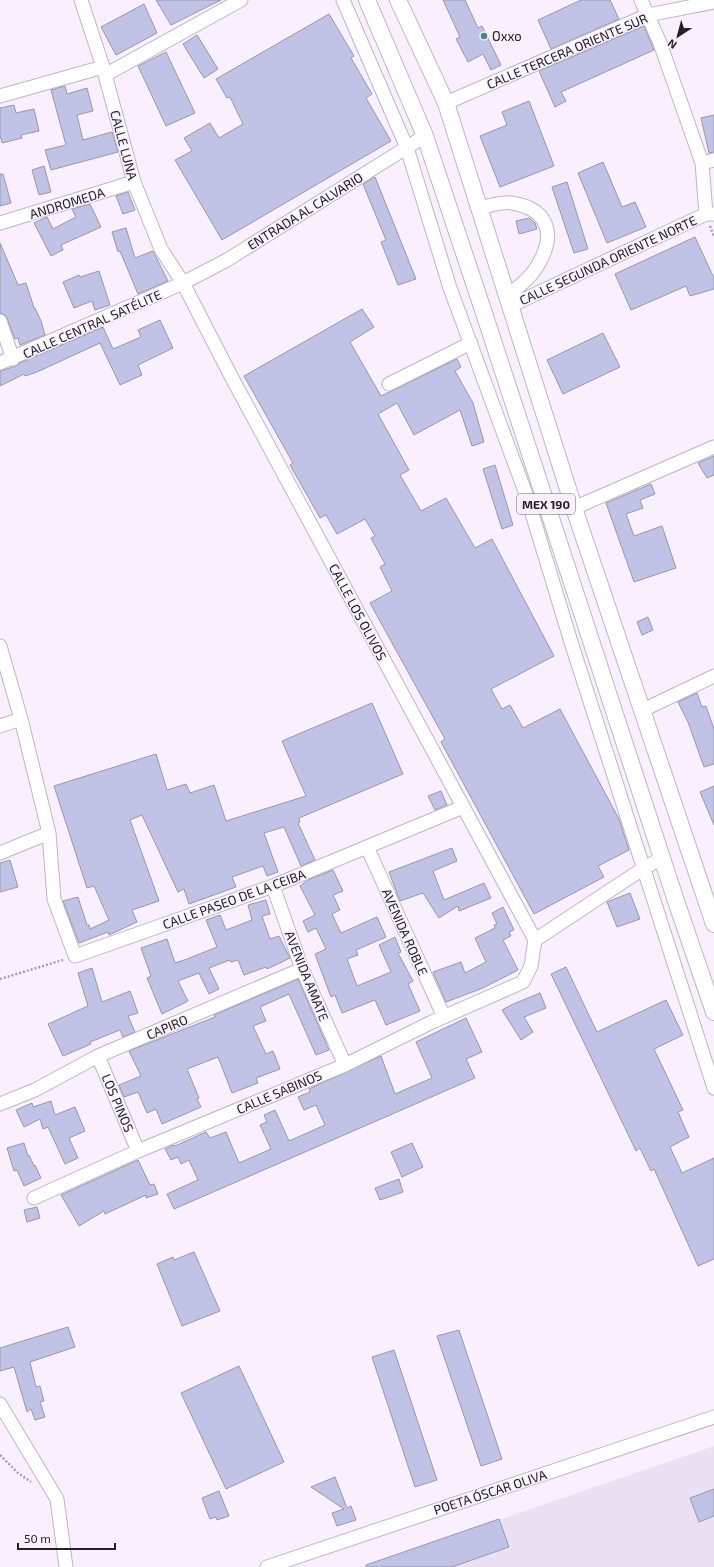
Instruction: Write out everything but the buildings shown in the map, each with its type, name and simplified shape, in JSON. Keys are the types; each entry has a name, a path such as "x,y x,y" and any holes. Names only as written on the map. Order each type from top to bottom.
{"main road":[{"name":"MEX 190","path":"367,0 425,136 714,1012"},
{"name":"MEX 190","path":"398,0 446,103 574,508 710,900 714,924"}],"street":[{"name":"CALLE LUNA","path":"81,0 104,71 134,182 161,249 183,283"},
{"path":"0,96 104,71 241,0"},
{"path":"343,0 407,148 450,288 527,497 571,642 714,1088"},
{"path":"641,0 708,161 710,214"},
{"name":"CALLE TERCERA ORIENTE SUR","path":"446,103 648,15 714,2"},
{"name":"ENTRADA AL CALVARIO","path":"183,283 227,260 425,136"},
{"name":"ANDROMEDA","path":"0,223 134,182"},
{"path":"479,208 511,202 536,210 547,226 546,248 533,272 508,302"},
{"name":"CALLE SEGUNDA ORIENTE NORTE","path":"508,302 710,214"},
{"name":"CALLE CENTRAL SATÉLITE","path":"0,363 13,359 183,283"},
{"name":"CALLE LOS OLIVOS","path":"183,283 232,378 535,940"},
{"path":"0,321 13,359"},
{"path":"389,384 471,343"},
{"path":"574,508 714,447"},
{"path":"0,646 21,719 49,833 54,899 75,956"},
{"path":"643,710 714,676"},
{"path":"0,726 21,719"},
{"name":"CALLE PASEO DE LA CEIBA","path":"75,956 274,886 463,807"},
{"path":"0,853 49,833"},
{"name":"AVENIDA ROBLE","path":"367,847 444,1017"},
{"path":"535,940 644,868 662,858"},
{"name":"AVENIDA AMATE","path":"274,886 302,969 345,1065"},
{"name":"CALLE SABINOS","path":"34,1198 138,1151 345,1065 444,1017 523,982 531,966 535,940"},
{"name":"CAPIRO","path":"0,1104 35,1090 98,1056 302,969"},
{"name":"LOS PINOS","path":"98,1056 138,1151"},
{"path":"0,1404 57,1499 66,1567"},
{"name":"POETA ÓSCAR OLIVA","path":"267,1567 714,1417"}],"path":[{"path":"0,979 75,956"},
{"path":"0,1455 18,1473 38,1486"}],"shaded area":[{"path":"714,1446 714,1567 362,1567"}],"place":[{"name":"Oxxo","path":"484,36"}]}
